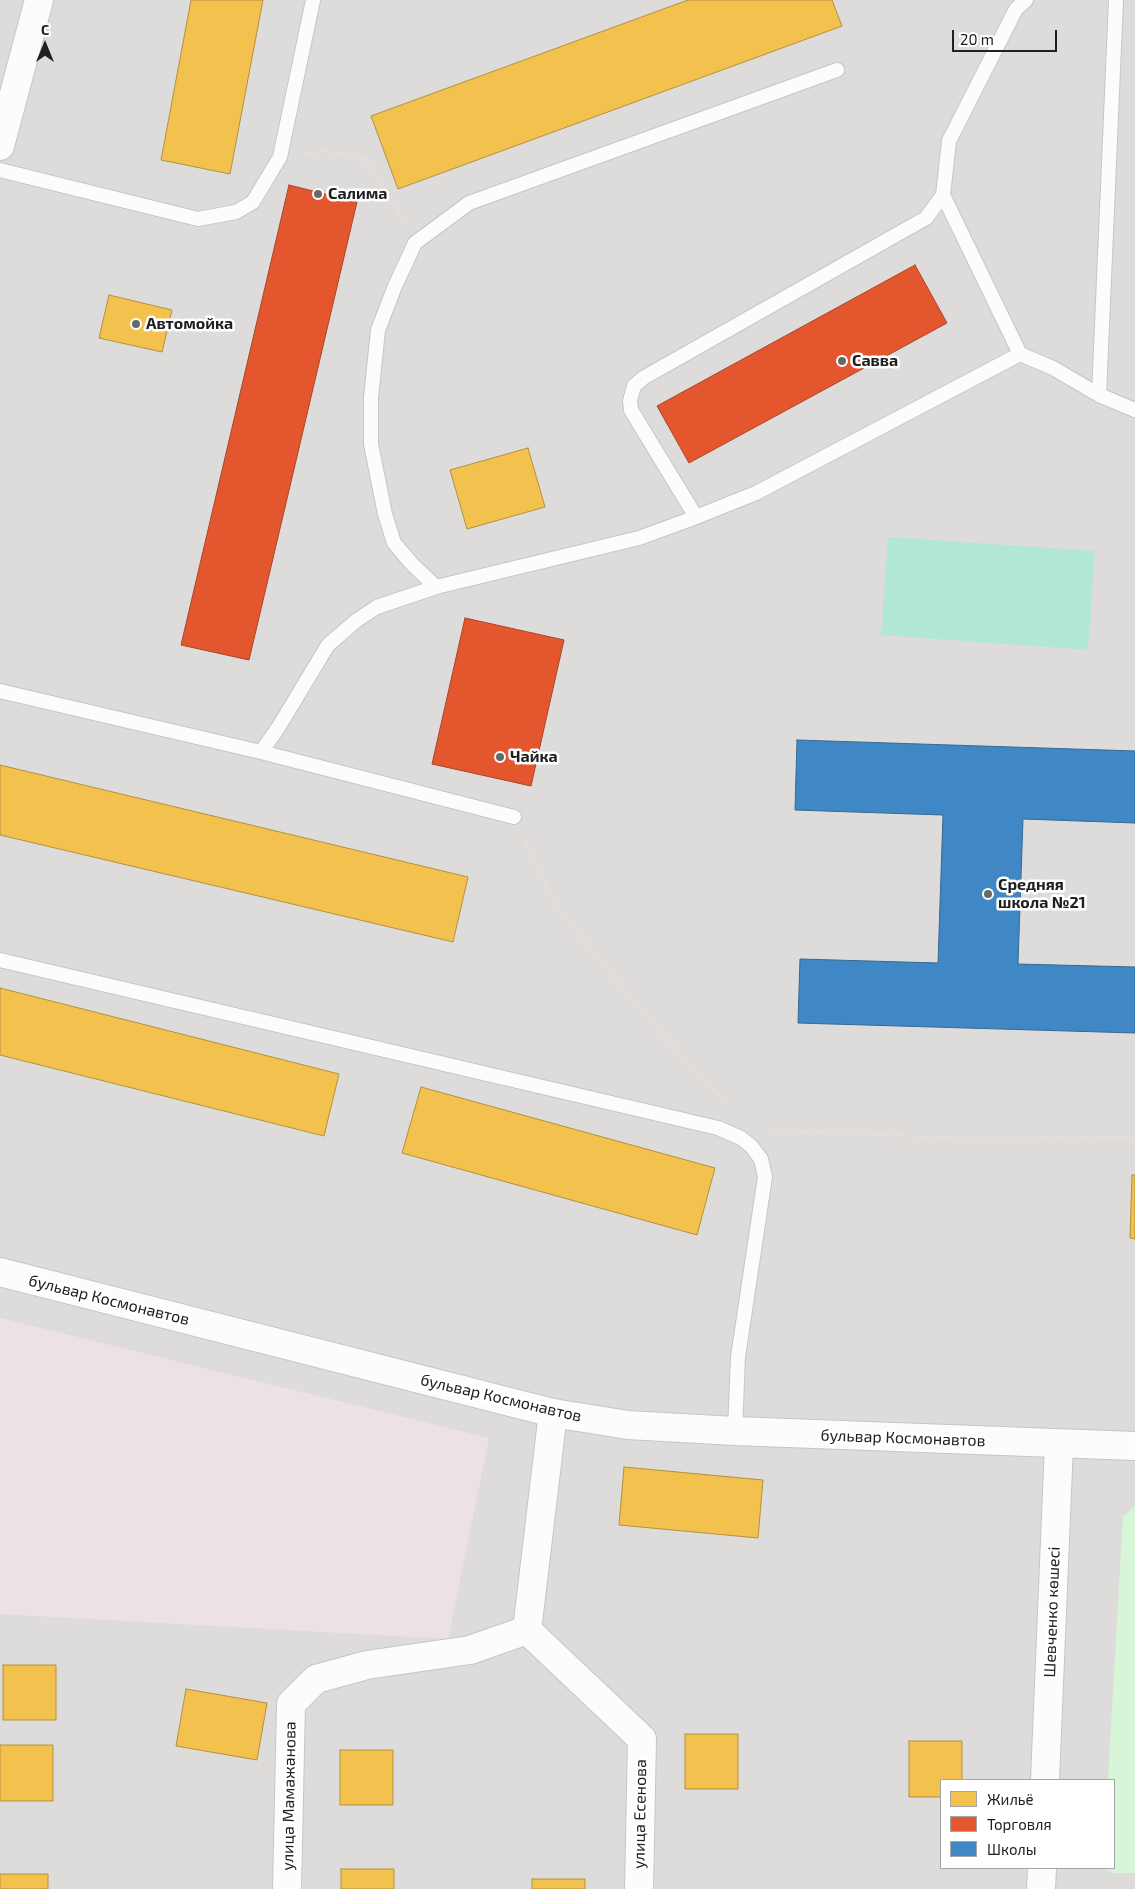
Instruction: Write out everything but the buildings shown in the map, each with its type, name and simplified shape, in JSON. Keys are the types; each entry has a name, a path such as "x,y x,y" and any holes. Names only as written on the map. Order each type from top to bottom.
{"street":[{"path":"0,146 39,0"},
{"name":"бульвар Космонавтов","path":"0,1272 553,1413 628,1425 736,1431 1135,1446"},
{"path":"527,1630 553,1413"},
{"name":"Шевченко көшесі","path":"1045,1779 1059,1444"},
{"name":"улица Мамажанова","path":"287,1889 291,1704 316,1679 367,1665 470,1650 527,1630"},
{"name":"улица Есенова","path":"527,1630 642,1739 639,1889"},
{"path":"1041,1889 1042,1869"}],"lane":[{"path":"0,170 198,219 236,212 253,202 280,157 312,0"},
{"path":"1026,0 1016,9 948,141 943,195 1020,354 1053,368 1099,395 1135,410"},
{"path":"1099,395 1116,0"},
{"path":"436,587 394,543 385,514 371,444 371,398 378,330 414,243 469,203 837,70"},
{"path":"696,517 631,410 630,402 634,386 642,378 926,218 943,195"},
{"path":"261,752 278,728 328,645 377,607 436,587 639,538 696,517 756,493 1020,354"},
{"path":"0,691 261,752 514,817"},
{"path":"0,960 718,1128 741,1138 751,1146 761,1159 765,1177 738,1357 736,1431"}],"path":[{"path":"280,157 327,151 364,158 392,200 414,243"},
{"path":"514,817 556,905 611,974 674,1047 727,1102 741,1138 778,1131 970,1139 1135,1137"}],"shaded area":[{"path":"0,0 1135,0 1135,1889 0,1889"},
{"path":"0,1318 489,1438 448,1639 0,1614"}],"green space":[{"path":"888,537 1095,551 1088,650 881,635"},
{"path":"1135,1506 1135,1873 1111,1873 1107,1869 1115,1869 1115,1779 1108,1779 1123,1516"}],"place":[{"name":"Салима","path":"318,194"},
{"name":"Автомойка","path":"136,324"},
{"name":"Савва","path":"842,361"},
{"name":"Чайка","path":"500,757"},
{"name":"Средняя школа №21","path":"988,894"}]}
